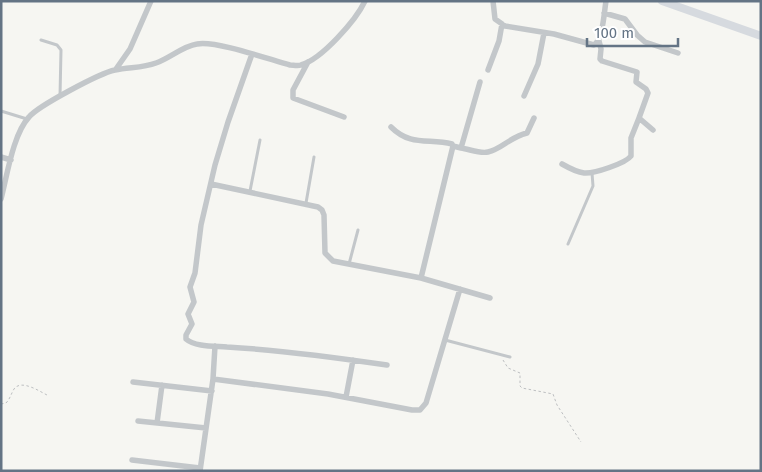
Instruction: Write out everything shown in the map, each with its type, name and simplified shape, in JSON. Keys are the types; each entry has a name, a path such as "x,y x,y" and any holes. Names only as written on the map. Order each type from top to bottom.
{"street":[{"path":"116,69 130,49 151,1"},
{"path":"1,199 18,136 26,119 39,108 99,75 116,69 155,64 197,44 252,54 290,65 300,65 316,57 352,22 365,1"},
{"path":"493,1 495,19 502,24 589,45 594,45 599,41"},
{"path":"562,164 580,173 592,173 629,159 632,152 631,138 648,90 636,82 638,74 636,71 600,59 601,49 599,41 606,1"},
{"path":"662,1 761,36"},
{"path":"604,13 625,19 645,42 678,53"},
{"path":"488,70 499,41 502,24"},
{"path":"524,96 538,64 544,33"},
{"path":"252,54 226,130 211,184 202,225 195,273 190,286 194,300 188,314 192,324 186,339 192,343 215,346 286,350 387,365"},
{"path":"308,62 293,90 293,98 344,117"},
{"path":"461,148 480,82"},
{"path":"391,127 403,137 452,144 453,146 486,153 516,135 527,133 534,118"},
{"path":"639,118 653,130"},
{"path":"421,278 453,146"},
{"path":"1,157 11,160"},
{"path":"211,184 318,207 324,215 325,253 333,261 421,278 490,298"},
{"path":"213,379 346,397 420,410 426,403 460,289"},
{"path":"132,460 200,470 212,391 215,346"},
{"path":"346,397 353,360"},
{"path":"133,382 212,391"},
{"path":"157,423 162,385"},
{"path":"138,421 206,428"}],"lane":[{"path":"41,40 57,45 61,50 60,97"},
{"path":"1,110 26,119"},
{"path":"250,192 260,140"},
{"path":"306,203 314,157"},
{"path":"568,244 593,186 592,173"},
{"path":"350,264 358,230"},
{"path":"444,340 510,357"}],"path":[{"path":"501,354 508,368 520,373 522,388 553,394 557,405 581,442"},
{"path":"1,404 6,403 18,385 28,386 47,395"}]}
